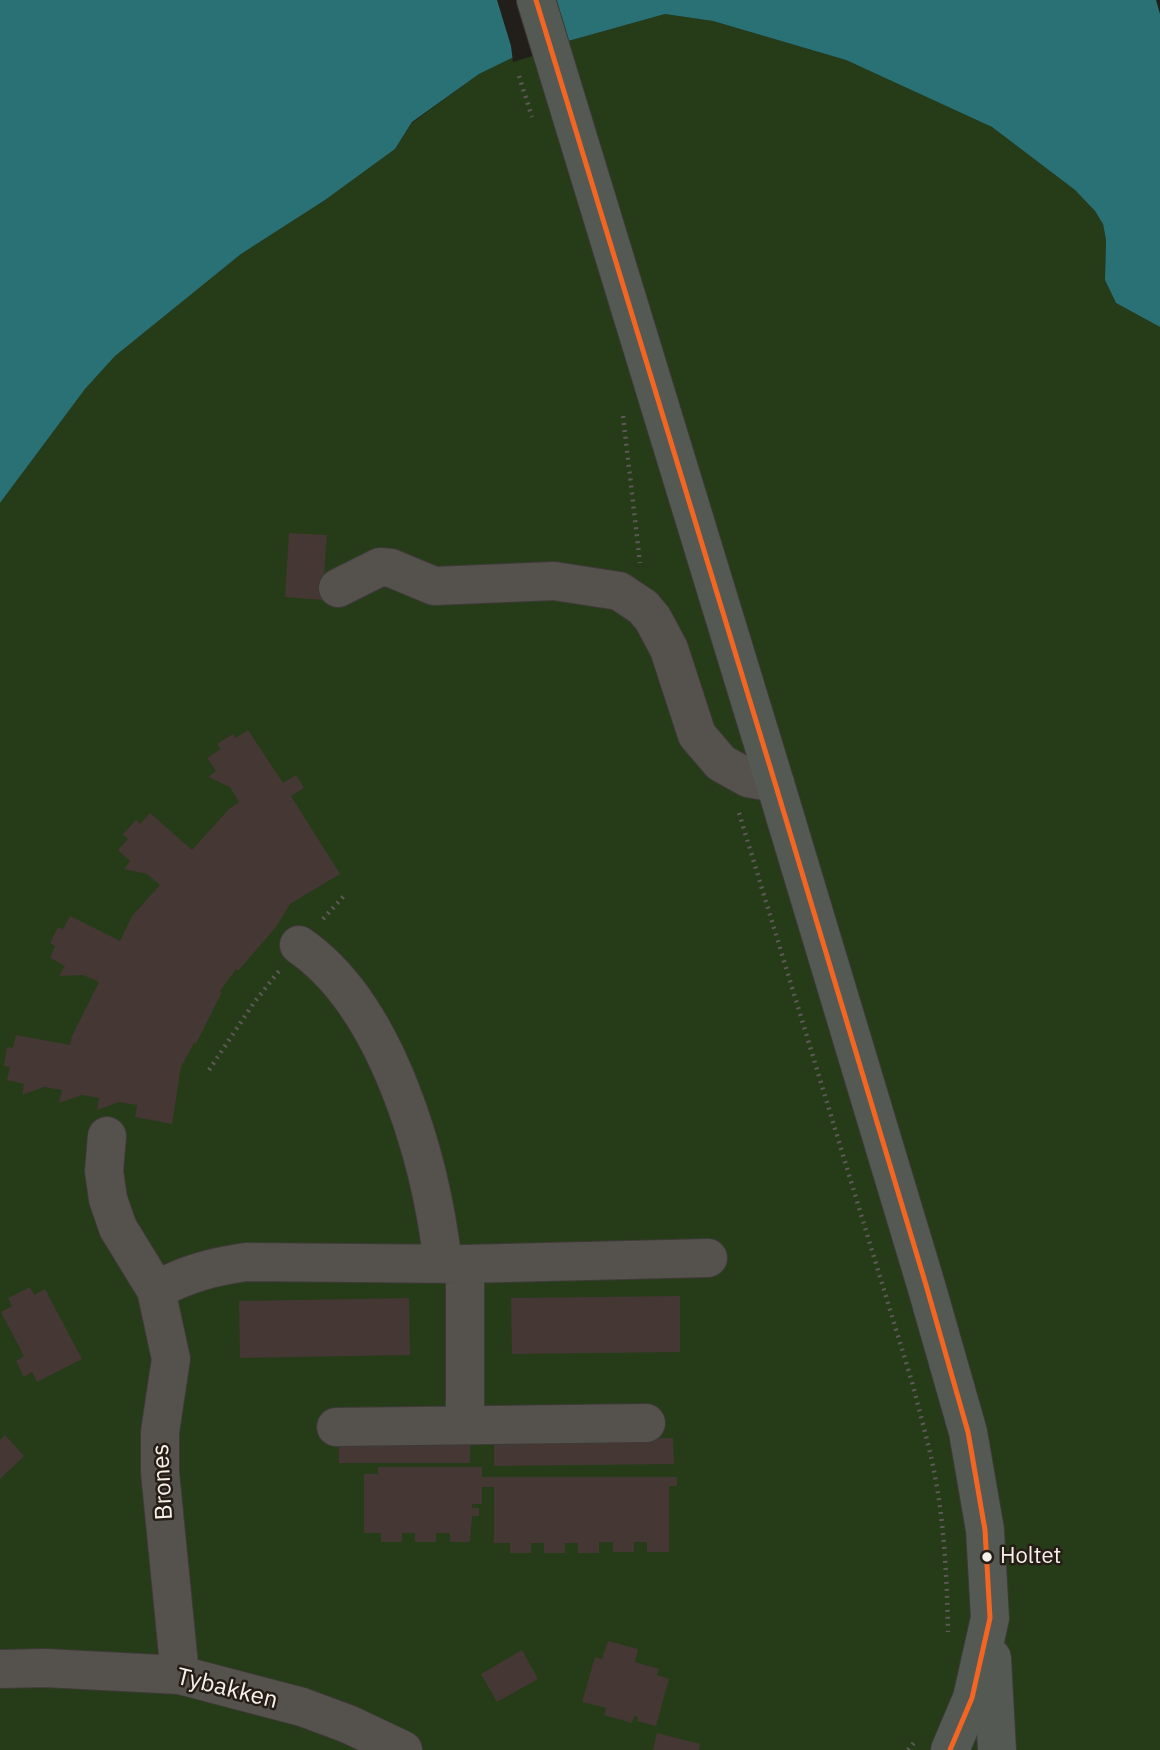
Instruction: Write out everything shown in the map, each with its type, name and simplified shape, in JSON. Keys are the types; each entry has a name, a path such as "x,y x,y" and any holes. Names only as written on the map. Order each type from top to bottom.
{"main road":[{"path":"536,0 775,783 968,1433 985,1530 989,1572 989,1629 996,1700 997,1750"},
{"path":"935,1742 972,1698 989,1629"}],"street":[{"path":"338,588 380,567 391,568 434,586 554,581 619,591 643,607 653,619 669,649 697,735 720,763 748,778 775,783"},
{"path":"299,944 335,974 379,1044 403,1093 437,1216 454,1264 465,1425"},
{"name":"Brones","path":"107,1136 104,1171 108,1199 118,1228 156,1290 171,1359 160,1432 160,1472 180,1675"},
{"path":"156,1290 184,1275 246,1262 454,1264 708,1258"},
{"path":"336,1427 646,1423"},
{"name":"Tybakken","path":"0,1669 45,1668 180,1675 302,1707 348,1724 403,1750"}],"path":[{"path":"636,520 640,564 645,573"},
{"path":"720,763 738,810 912,1382 932,1462 940,1513 947,1569 948,1635"},
{"path":"209,1070 253,1004 299,944 344,896"},
{"path":"908,1750 935,1742"}],"green space":[{"path":"665,14 713,21 846,60 992,127 1075,190 1095,211 1103,224 1106,240 1105,280 1116,303 1160,327 1160,1750 0,1750 0,503 85,389 115,356 241,254 325,200 395,149 412,123 479,74 518,55"}],"water":[{"path":"0,0 1156,0 1160,14 1160,327 1116,303 1105,280 1106,240 1103,224 1095,211 1075,190 992,127 846,60 713,21 665,14 518,55 479,74 412,122 395,149 325,200 241,254 115,356 85,389 0,503"}],"pier":[{"path":"497,0 554,0 568,45 513,62"}],"building":[{"path":"289,533 327,535 322,600 285,597"},
{"path":"248,730 283,783 296,775 304,788 291,796 340,874 290,904 276,927 238,971 236,969 220,991 222,992 196,1044 194,1043 181,1067 172,1124 135,1117 137,1105 119,1102 97,1110 99,1098 82,1095 59,1103 62,1090 44,1087 22,1095 24,1084 7,1080 10,1067 4,1066 7,1047 13,1048 16,1035 70,1045 99,982 83,975 59,976 65,966 50,958 55,946 50,943 58,927 63,929 70,916 120,941 132,916 160,885 147,874 124,869 130,861 118,850 128,839 123,834 136,820 140,824 150,813 192,850 229,809 239,802 230,787 208,777 216,771 207,758 221,749 217,744 233,734 236,738"},
{"path":"30,1287 34,1295 45,1289 82,1359 37,1382 32,1372 24,1377 16,1361 24,1356 1,1312 12,1306 8,1298"},
{"path":"680,1296 680,1352 512,1354 511,1298"},
{"path":"409,1298 410,1355 240,1358 239,1301"},
{"path":"5,1435 24,1456 0,1479 0,1440"},
{"path":"339,1437 470,1437 470,1463 339,1463"},
{"path":"673,1438 674,1464 494,1466 494,1440"},
{"path":"378,1467 482,1467 482,1477 677,1477 677,1486 669,1486 669,1552 647,1552 647,1542 634,1542 634,1552 613,1552 613,1542 599,1542 599,1553 578,1553 578,1543 565,1543 565,1553 544,1553 544,1543 531,1543 531,1553 510,1553 510,1543 494,1543 494,1487 482,1487 482,1504 472,1504 472,1508 479,1508 479,1516 472,1516 470,1542 450,1542 450,1533 436,1533 436,1542 415,1542 415,1533 402,1533 402,1542 381,1542 381,1533 364,1533 364,1474 378,1474"},
{"path":"608,1641 638,1649 635,1662 659,1669 657,1675 669,1679 656,1726 637,1721 638,1717 634,1716 632,1723 604,1715 606,1708 582,1702 595,1657 602,1659"},
{"path":"522,1650 538,1679 497,1702 481,1674"},
{"path":"657,1733 700,1744 699,1750 653,1750"}],"transit line":[{"path":"536,0 775,783 968,1432 985,1530 990,1618 972,1698 950,1750"}],"place":[{"name":"Holtet","path":"987,1557"}]}
